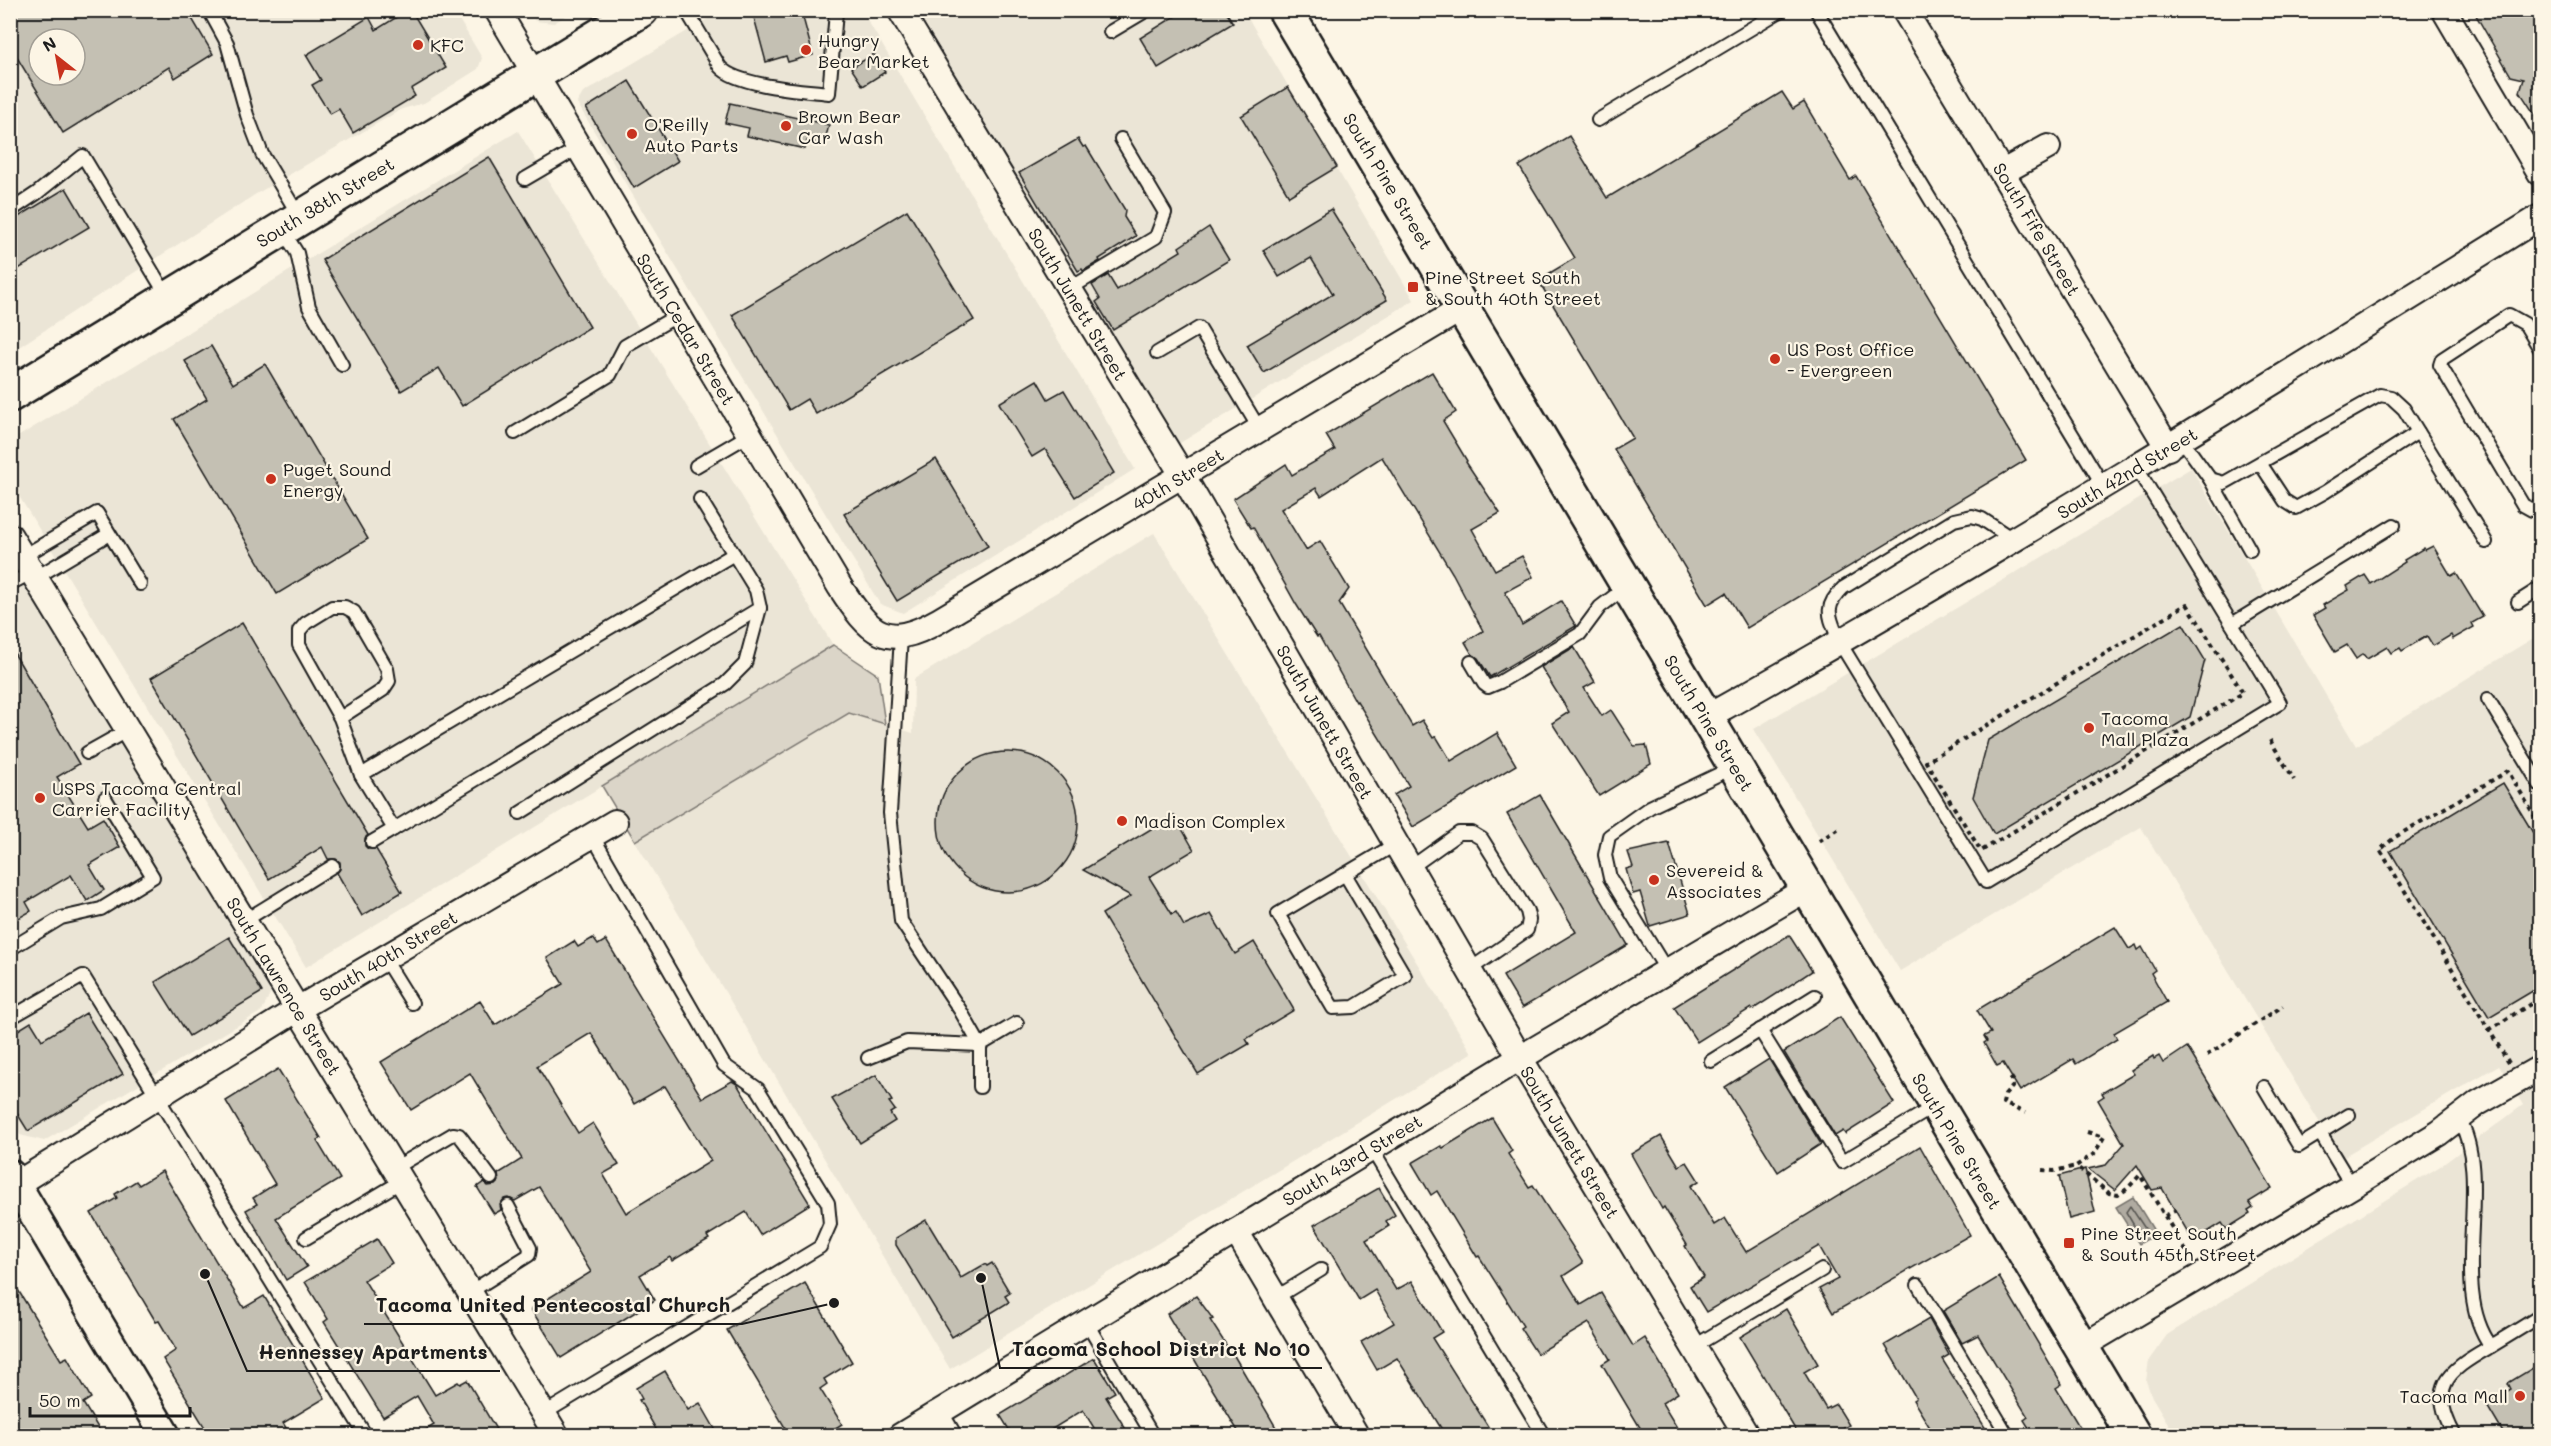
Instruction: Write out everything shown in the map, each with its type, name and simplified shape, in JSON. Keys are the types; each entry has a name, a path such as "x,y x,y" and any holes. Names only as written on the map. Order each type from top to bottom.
{"main road":[{"name":"South 38th Street","path":"10,395 641,10"},
{"name":"South Pine Street","path":"1284,10 2134,1436"}],"street":[{"name":"South Cedar Street","path":"497,10 855,610 869,626 895,636"},
{"name":"South Junett Street","path":"900,10 1183,476 1520,1058 1747,1436"},
{"name":"South Fife Street","path":"1904,10 2003,172 2175,444"},
{"path":"2444,10 2541,173"},
{"path":"2003,172 2048,147"},
{"name":"South 42nd Street","path":"1707,717 1840,643 2104,487 2541,218"},
{"name":"40th Street","path":"895,636 938,621 1463,308"},
{"name":"South Lawrence Street","path":"25,561 557,1436"},
{"name":"South 40th Street","path":"13,1182 298,1009 615,822"},
{"name":"South 43rd Street","path":"900,1436 1520,1058 1808,888"},
{"path":"2081,1347 2352,1186 2459,1119 2478,1103 2541,1068"},
{"path":"13,1182 166,1436"},
{"path":"1236,1231 1357,1436"},
{"path":"936,1414 950,1436"}],"lane":[{"path":"208,10 227,43 247,115 291,223 309,307 342,365"},
{"path":"686,10 720,67 726,73 746,81 828,93 837,11"},
{"path":"1110,32 1147,10"},
{"path":"1598,120 1782,10"},
{"path":"1816,10 2104,487"},
{"path":"1069,289 1156,237 1165,213 1121,139"},
{"path":"525,179 578,148"},
{"path":"10,211 37,193 83,156 168,298"},
{"path":"515,433 610,375 625,346 678,315"},
{"path":"2536,507 2523,505 2440,365 2442,359 2509,315 2525,324 2541,349"},
{"path":"1157,353 1199,328 1260,430"},
{"path":"2210,479 2224,483 2380,395 2391,397 2404,409 2486,542"},
{"path":"2260,463 2285,501 2296,508 2418,432"},
{"path":"696,466 749,435"},
{"path":"2175,444 2210,479 2250,550"},
{"path":"2014,540 1982,519 1972,516 1954,520 1843,588 1832,599 1829,613 1840,643 1986,882 2280,703 2136,467"},
{"path":"520,813 725,684 745,664 760,608 756,590 700,499"},
{"path":"10,584 25,561 97,513 140,584"},
{"path":"2232,624 2394,525"},
{"path":"25,561 109,534"},
{"path":"361,775 734,554"},
{"path":"1471,662 1488,687 1500,682 1580,634 1600,607 1627,586"},
{"path":"2518,602 2541,588"},
{"path":"340,718 383,690 389,681 387,669 354,612 345,607 332,607 306,623 299,631 299,645 340,718 361,775 394,829"},
{"path":"372,842 760,608"},
{"path":"895,636 890,813 901,921 981,1045 980,1087"},
{"path":"2488,699 2541,785"},
{"path":"87,753 128,730"},
{"path":"1666,971 1610,878 1605,855 1609,836 1650,807 1735,766"},
{"path":"10,949 61,918 101,909 153,877 105,798"},
{"path":"1410,868 1459,834 1472,832 1482,839 1527,911 1529,920 1527,930 1469,970"},
{"path":"543,1413 820,1247 831,1224 828,1203 758,1089 724,1065 592,835"},
{"path":"1345,874 1405,976 1354,1007 1333,1008 1278,914 1345,874 1396,844"},
{"path":"244,921 333,866"},
{"path":"384,958 412,1003"},
{"path":"10,1018 83,976 366,1436"},
{"path":"1711,1060 1815,996"},
{"path":"868,1058 907,1042 981,1045 1017,1023"},
{"path":"1760,1030 1842,1162 1936,1106"},
{"path":"2264,1088 2299,1146 2349,1115"},
{"path":"2459,1119 2467,1132 2471,1155 2472,1290 2483,1335 2491,1346"},
{"path":"2320,1133 2352,1186"},
{"path":"306,1238 399,1175 453,1134 459,1135 491,1178"},
{"path":"1371,1148 1544,1436"},
{"path":"470,1292 529,1255 530,1248 508,1206"},
{"path":"1275,1298 1321,1270"},
{"path":"1693,1347 1821,1270"},
{"path":"1918,1285 2008,1436"},
{"path":"2455,1436 2442,1406 2445,1380 2464,1361 2541,1316"},
{"path":"1086,1322 1153,1436"}],"path":[{"path":"2243,693 1981,850 1926,762 2187,604 2247,699"},
{"path":"2270,740 2294,780"},
{"path":"2509,1063 2380,850 2395,837 2508,771 2541,825"},
{"path":"1819,841 1841,827"},
{"path":"2488,1030 2541,998"},
{"path":"2207,1055 2283,1006"},
{"path":"2014,1078 2011,1080 2013,1086 2005,1095 2002,1103 2025,1113"},
{"path":"2042,1170 2054,1171 2076,1166 2094,1154 2104,1137 2087,1132"},
{"path":"2076,1166 2109,1193 2118,1195 2140,1175 2189,1256"},
{"path":"2165,1216 2176,1210"}],"shaded area":[{"path":"11,11 454,11 482,58 478,69 424,103 402,109 256,194 11,352"},
{"path":"529,11 574,11 554,23 535,21"},
{"path":"721,11 862,11 1135,469 903,613 880,604 577,103 583,93"},
{"path":"918,11 1244,11 1414,300 1175,446"},
{"path":"518,131 833,645 306,967 11,483 11,441"},
{"path":"2191,468 2356,746 2540,634 2540,1435 2175,1435 2152,1397 2146,1381 2149,1360 2167,1335 2442,1165 2523,1105 2499,1065 2341,1158 2141,827 1900,971 1754,729"},
{"name":"Madison Complex","path":"1154,533 1472,1053 950,1369 635,841 849,713 913,733 914,679"},
{"path":"10,551 267,982 270,994 262,1011 44,1141 20,1135 11,1119"},
{"path":"833,645 878,675 885,724 849,713 635,841 602,786"}],"water":[{"path":"2133,1197 2156,1234 2139,1244 2116,1207"}],"building":[{"path":"10,10 187,10 213,54 175,78 169,67 63,133 35,87 87,87 87,27 27,27 27,74 10,46"},
{"path":"411,10 446,68 411,89 415,96 353,133 339,109 330,114 312,85 321,80 306,55 369,17 376,30"},
{"path":"752,10 801,10 813,55 788,62 786,56 766,62"},
{"path":"1185,10 1225,10 1233,23 1158,68 1140,38"},
{"path":"2473,10 2541,10 2541,124 2520,92 2524,79 2511,76"},
{"path":"874,54 885,72 863,86 851,68"},
{"name":"O'Reilly Auto Parts","path":"629,81 678,161 634,188 586,108"},
{"path":"1288,87 1337,167 1289,196 1241,116"},
{"name":"US Post Office - Evergreen","path":"1782,92 1793,109 1804,102 1850,180 1856,176 2026,460 1747,628 1726,593 1707,605 1614,449 1633,438 1538,280 1575,258 1519,166 1569,136 1607,198"},
{"name":"Brown Bear Car Wash","path":"730,103 829,125 824,144 807,141 805,149 747,136 749,128 725,123"},
{"path":"1078,139 1083,147 1086,146 1125,210 1124,217 1136,236 1083,271 1082,269 1078,271 1019,173"},
{"path":"489,157 590,327 462,406 439,368 401,391 322,260"},
{"path":"66,188 89,227 10,274 10,222"},
{"path":"1331,209 1387,300 1264,373 1247,345 1333,294 1311,258 1279,277 1263,250"},
{"path":"907,210 974,320 816,414 807,399 789,410 732,315"},
{"path":"1209,227 1229,260 1113,330 1096,302 1100,299 1092,285 1108,275 1117,290 1181,251 1179,247"},
{"name":"Puget Sound Energy","path":"211,346 233,384 265,364 368,539 277,594 174,419 207,399 185,361"},
{"path":"1432,372 1456,412 1443,421 1466,462 1500,513 1472,529 1495,570 1522,556 1533,577 1505,592 1522,625 1561,601 1576,626 1490,677 1465,642 1483,631 1453,574 1382,457 1321,496 1316,488 1281,509 1306,550 1320,541 1349,589 1339,603 1412,726 1422,720 1433,738 1436,736 1451,761 1497,733 1516,765 1413,827 1394,795 1409,786 1356,702 1319,636 1317,637 1296,604 1253,527 1251,528 1233,499 1286,464 1292,475 1335,450 1326,435"},
{"path":"1037,380 1048,399 1064,390 1114,473 1075,497 1045,449 1032,457 999,403"},
{"path":"936,459 988,546 897,601 844,514"},
{"path":"2433,546 2451,576 2456,573 2483,617 2472,623 2474,627 2453,639 2451,635 2433,646 2427,636 2402,651 2400,648 2391,653 2387,647 2367,659 2363,654 2356,659 2347,645 2335,652 2313,615 2325,608 2323,605 2349,590 2347,586 2365,575 2371,584 2405,562 2404,560 2424,548 2425,550"},
{"path":"242,623 368,835 365,838 365,846 368,849 376,849 402,892 362,916 337,873 340,869 340,862 336,859 328,859 322,847 269,879 151,678"},
{"name":"Tacoma Mall Plaza","path":"2183,624 2205,660 2190,717 1994,834 1973,797 1988,740"},
{"name":"USPS Tacoma Central Carrier Facility","path":"10,646 79,764 57,777 88,827 103,818 120,847 89,865 104,890 87,901 71,875 26,902 31,911 10,923"},
{"path":"1574,647 1595,682 1584,688 1602,716 1611,710 1634,746 1646,745 1651,764 1599,796 1552,723 1569,712 1541,667"},
{"path":"1008,752 1035,757 1057,773 1073,795 1078,822 1073,849 1057,871 1035,887 1008,892 981,887 959,871 943,849 938,822 943,795 959,773 981,757"},
{"path":"2503,783 2541,846 2541,986 2489,1017 2390,851"},
{"path":"1540,795 1628,945 1522,1008 1503,976 1576,932 1507,814"},
{"path":"1174,815 1194,850 1149,877 1172,914 1176,912 1184,926 1211,914 1235,954 1254,942 1294,1010 1246,1039 1249,1044 1198,1074 1102,914 1131,896 1083,870"},
{"name":"Severeid & Associates","path":"1669,843 1690,914 1650,926 1640,892 1633,894 1626,869 1633,867 1628,852"},
{"path":"2115,927 2129,949 2136,945 2138,950 2142,947 2155,970 2151,973 2167,1002 2114,1033 2117,1039 2076,1064 2073,1059 2020,1091 2003,1063 1997,1066 1984,1043 1987,1041 1984,1036 1991,1033 1977,1010"},
{"path":"1789,935 1812,971 1697,1042 1674,1007"},
{"path":"229,937 262,992 189,1036 155,982"},
{"path":"593,938 598,945 606,940 702,1098 732,1081 737,1084 810,1204 760,1235 746,1212 707,1236 709,1239 672,1261 670,1257 640,1275 655,1300 561,1358 531,1309 591,1272 539,1187 515,1201 509,1198 504,1199 500,1205 501,1210 494,1214 477,1187 484,1182 488,1186 495,1185 499,1181 498,1174 522,1159 470,1073 411,1110 381,1062 480,1001 495,1025 563,984 547,958 574,941 578,947","holes":["591,1033 634,1104 665,1086 711,1161 626,1213 603,1174 619,1165 593,1123 578,1133 537,1066"]},
{"path":"86,1013 123,1074 28,1131 10,1102 10,1035 31,1022 42,1040"},
{"path":"1840,1017 1894,1103 1845,1134 1843,1131 1835,1136 1784,1052"},
{"path":"2187,1047 2272,1188 2249,1202 2253,1208 2248,1211 2250,1214 2226,1229 2222,1223 2193,1241 2162,1188 2152,1190 2137,1165 2115,1190 2088,1169 2106,1165 2124,1144 2098,1100 2104,1096 2102,1093 2134,1074 2131,1070 2153,1056 2154,1059 2159,1056 2163,1063"},
{"path":"1769,1059 1821,1144 1778,1172 1725,1087"},
{"path":"278,1069 321,1138 317,1141 340,1179 276,1218 307,1267 286,1280 246,1210 257,1204 253,1198 275,1184 226,1101"},
{"path":"876,1075 892,1101 889,1102 895,1110 890,1113 895,1121 860,1143 832,1099"},
{"path":"1492,1118 1512,1151 1508,1154 1529,1187 1533,1185 1583,1263 1563,1276 1581,1305 1601,1293 1633,1346 1645,1338 1678,1393 1662,1403 1682,1436 1645,1436 1602,1364 1610,1359 1589,1323 1537,1354 1520,1328 1523,1326 1437,1191 1431,1195 1412,1163 1441,1146 1443,1148"},
{"path":"1661,1136 1679,1166 1687,1162 1699,1181 1691,1186 1714,1225 1725,1218 1746,1252 1920,1146 1970,1235 1833,1313 1819,1289 1838,1279 1819,1246 1706,1312 1690,1286 1704,1277 1631,1154"},
{"path":"2085,1169 2095,1212 2069,1219 2059,1176"},
{"path":"162,1171 244,1308 264,1296 325,1398 283,1423 291,1436 210,1436 163,1359 176,1350 159,1321 156,1322 91,1213 117,1198 115,1194 136,1181 139,1185"},
{"path":"1379,1188 1395,1215 1386,1221 1389,1226 1366,1240 1396,1290 1412,1281 1442,1332 1432,1338 1494,1436 1446,1436 1397,1358 1377,1370 1361,1342 1394,1323 1375,1290 1359,1300 1314,1225"},
{"path":"926,1220 961,1278 985,1264 987,1266 992,1263 1010,1293 1005,1296 1009,1302 952,1337 896,1245 896,1238"},
{"path":"377,1239 392,1263 364,1280 435,1395 458,1382 460,1384 467,1380 500,1436 416,1436 434,1425 417,1396 383,1417 324,1322 328,1319 305,1282"},
{"path":"10,1277 61,1360 67,1357 91,1398 83,1403 103,1436 18,1436 10,1424"},
{"path":"1999,1277 2062,1384 2056,1388 2085,1436 2034,1436 2024,1420 2028,1417 1978,1335 1962,1343 1943,1311"},
{"path":"805,1283 852,1362 824,1379 827,1384 820,1389 842,1424 823,1436 790,1436 727,1330"},
{"path":"1196,1296 1213,1319 1210,1320 1229,1347 1281,1436 1241,1436 1208,1382 1167,1314"},
{"path":"1786,1309 1818,1364 1804,1372 1826,1409 1836,1404 1849,1425 1832,1436 1799,1436 1740,1337"},
{"path":"1929,1319 1949,1355 1942,1359 1986,1429 1976,1436 1935,1436 1913,1400 1916,1398 1885,1345"},
{"path":"1094,1358 1115,1392 1106,1397 1130,1436 1099,1436 1083,1410 1041,1436 1013,1436 1000,1415"},
{"name":"Tacoma Mall","path":"2541,1363 2541,1436 2505,1436 2486,1404 2511,1389 2508,1383"},
{"path":"665,1371 688,1410 700,1403 719,1436 660,1436 639,1400 642,1399 636,1388"}],"place":[{"name":"KFC","path":"418,45"},
{"name":"Hungry Bear Market","path":"806,50"},
{"name":"Brown Bear Car Wash","path":"786,126"},
{"name":"O'Reilly Auto Parts","path":"632,134"},
{"name":"Pine Street South & South 40th Street","path":"1413,287"},
{"name":"US Post Office - Evergreen","path":"1775,359"},
{"name":"Puget Sound Energy","path":"271,479"},
{"name":"Tacoma Mall Plaza","path":"2089,728"},
{"name":"USPS Tacoma Central Carrier Facility","path":"40,798"},
{"name":"Madison Complex","path":"1122,821"},
{"name":"Severeid & Associates","path":"1654,880"},
{"name":"Pine Street South & South 45th Street","path":"2069,1243"},
{"name":"Hennessey Apartments","path":"205,1274"},
{"name":"Tacoma School District No 10","path":"981,1278"},
{"name":"Tacoma United Pentecostal Church","path":"834,1303"},
{"name":"Tacoma Mall","path":"2520,1396"}]}
